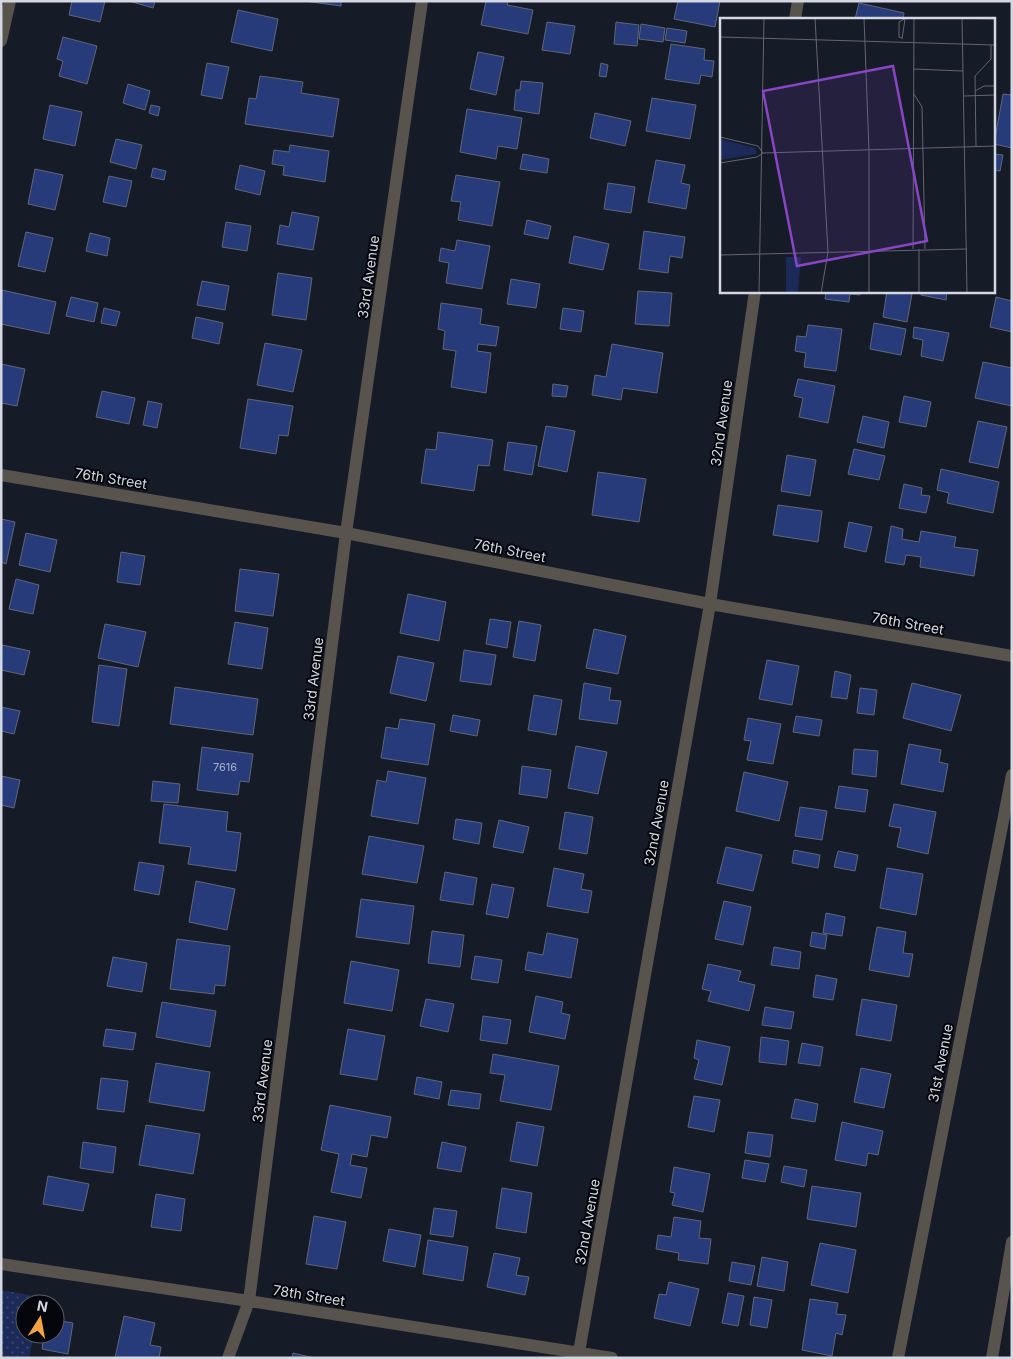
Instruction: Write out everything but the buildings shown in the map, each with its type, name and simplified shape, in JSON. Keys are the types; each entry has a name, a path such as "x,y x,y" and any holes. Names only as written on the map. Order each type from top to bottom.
{"street":[{"path":"1,41 10,1"},
{"name":"33rd Avenue","path":"228,1358 250,1301 346,533 422,1"},
{"path":"795,18 798,1"},
{"name":"32nd Avenue","path":"578,1355 710,604 755,292"},
{"name":"76th Street","path":"1,475 346,533 710,604 1012,656"},
{"name":"31st Avenue","path":"898,1358 1012,775"},
{"path":"992,1358 1012,1242"},
{"name":"78th Street","path":"1,1264 250,1301 578,1355 612,1358"}],"shaded area":[{"path":"1,1290 24,1294 15,1294 15,1344 32,1344 29,1358 1,1358"}]}
